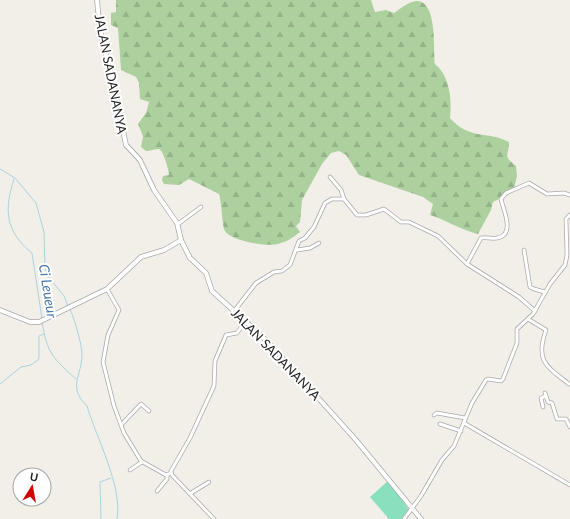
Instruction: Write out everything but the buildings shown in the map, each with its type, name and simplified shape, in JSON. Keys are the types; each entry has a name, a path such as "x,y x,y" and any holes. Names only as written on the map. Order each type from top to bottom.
{"street":[{"name":"JALAN SADANANYA","path":"97,0 100,30 126,145 140,160 154,190 178,224 181,240 192,261 207,276 212,291 235,310 245,322 267,341 356,440 420,519"},
{"path":"330,177 341,190 344,198 357,215 366,215 384,209 401,222 409,222 438,236 468,264 519,297 535,311"},
{"path":"468,264 481,238 499,238 506,232 507,221 501,199 506,193 529,182 547,194 564,192 570,195"},
{"path":"235,310 256,283 274,272 282,272 289,266 297,250 299,241 314,227 325,203 332,199 344,198"},
{"path":"178,224 201,207"},
{"path":"404,519 412,510 442,460 454,446 472,403 486,380 500,381 503,379 517,343 517,329 528,320 535,311 545,292 566,261 566,220 570,215"},
{"path":"0,310 30,322 41,321 107,289 139,258 164,250 181,240"},
{"path":"297,250 310,248 319,243"},
{"path":"524,250 530,287 534,290 545,292"},
{"path":"107,289 118,306 119,312 108,335 103,362 121,425 142,462 168,476"},
{"path":"528,320 544,330 541,354 545,362 569,384"},
{"path":"157,491 168,479 168,476 171,473 214,386 214,363 221,344 226,335 237,333 245,322"},
{"path":"543,407 541,398 545,395 548,402 552,403 557,419 566,418 570,428"},
{"path":"121,425 141,404 149,411"},
{"path":"434,415 437,413 465,418"},
{"path":"464,423 570,486"},
{"path":"440,424 461,431"},
{"path":"130,470 142,462"},
{"path":"171,473 214,519"},
{"path":"191,493 209,482"}],"green space":[{"path":"116,0 371,0 375,12 386,10 394,13 410,3 416,1 423,3 428,8 433,27 435,64 444,75 449,89 451,104 450,118 465,130 472,133 493,136 509,142 507,156 516,166 517,176 513,192 493,202 491,210 478,234 430,215 433,204 423,197 359,175 346,155 339,151 331,153 322,164 302,200 300,222 296,226 300,232 287,241 273,245 258,244 234,238 225,231 219,194 189,179 179,185 164,184 162,180 163,176 169,175 161,150 146,151 141,147 143,136 138,124 146,113 149,102 140,99 139,83 136,77 121,70 118,28 111,25 111,13 116,12"},
{"path":"388,481 410,511 403,519 389,519 370,497"}],"waterway":[{"name":"Ci Leueur","path":"0,169 15,178 36,203 44,232 45,267 47,275 64,296 68,306"},
{"name":"Ci Leueur","path":"14,179 9,201 9,219 16,237 32,253 42,319"},
{"name":"Ci Leueur","path":"70,309 78,331 82,350 77,381 78,393 87,406 113,477 118,506 117,519"},
{"name":"Ci Leueur","path":"42,322 49,349 57,361 76,379"},
{"path":"0,384 21,367 31,365 39,359 39,336 44,334"},
{"path":"101,519 100,482 111,478"}]}
